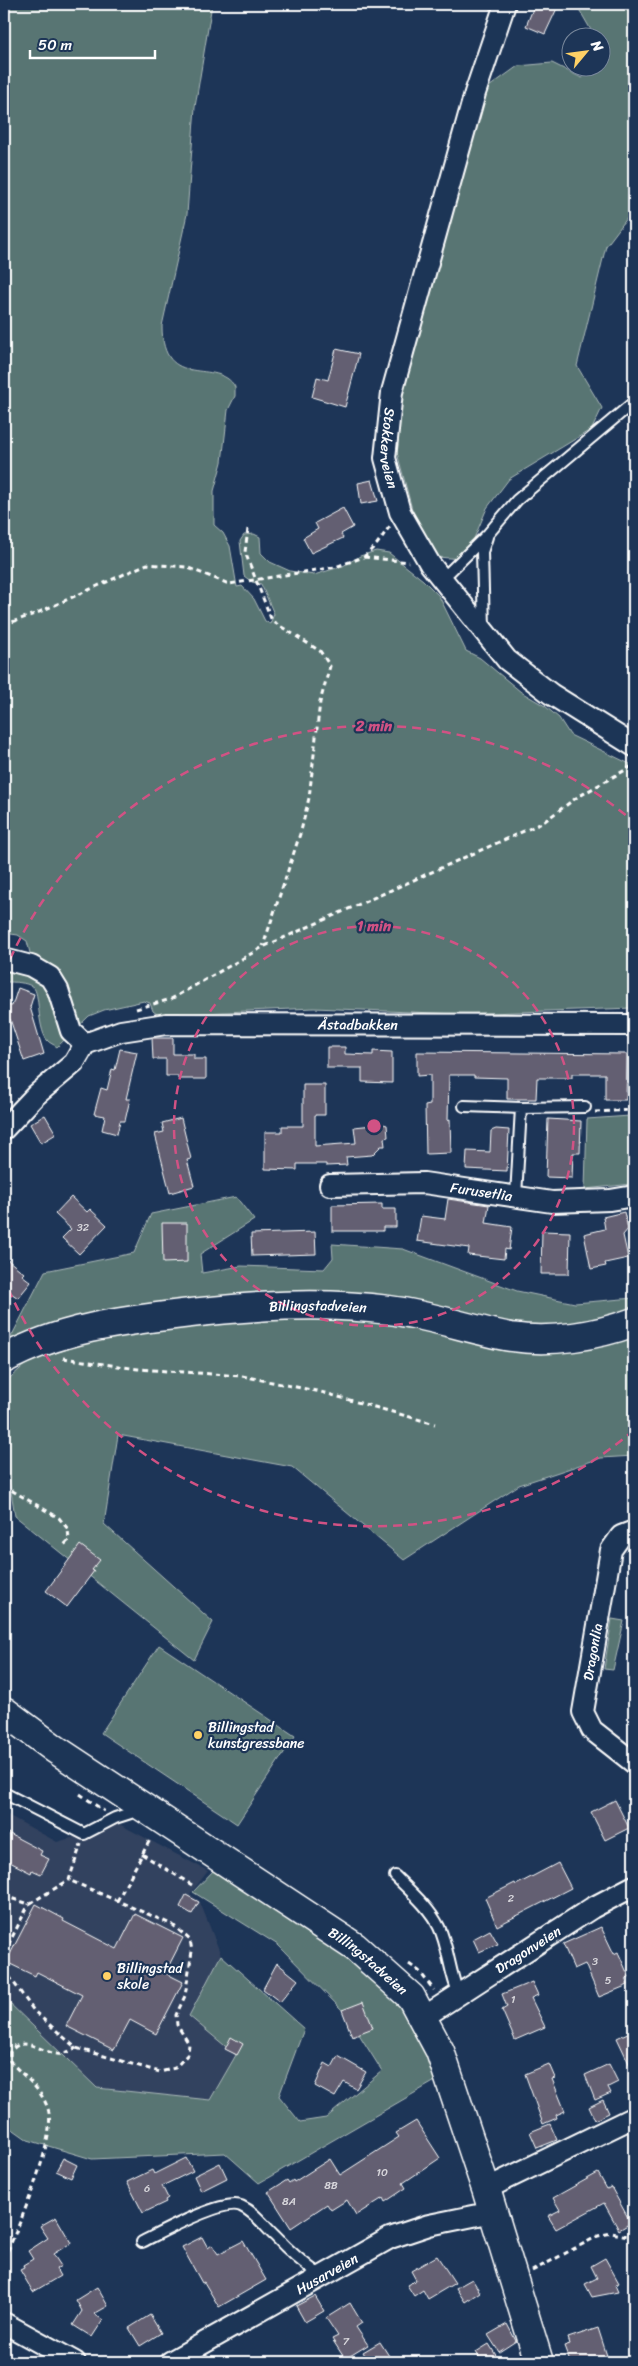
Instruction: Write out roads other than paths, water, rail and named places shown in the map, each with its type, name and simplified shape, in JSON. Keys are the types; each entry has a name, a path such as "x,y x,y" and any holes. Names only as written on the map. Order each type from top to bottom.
{"main road":[{"name":"Billingstadveien","path":"4,1359 22,1349 76,1330 131,1320 248,1306 323,1305 390,1310 512,1337 538,1339 595,1333 634,1322"},
{"name":"Billingstadveien","path":"4,1710 55,1749 355,1947 411,1997 424,2017 440,2051 490,2201 539,2362"}],"street":[{"name":"Stokkerveien","path":"505,4 475,93 392,392 385,458 400,512 436,571 507,660 550,694 634,746"},
{"path":"4,959 30,966 50,978 58,990 71,1031 85,1044 74,1062 36,1095 4,1129"},
{"name":"Åstadbakken","path":"85,1044 121,1031 166,1024 634,1025"},
{"name":"Furusetlia","path":"330,1185 424,1183 552,1202 610,1200 634,1196"},
{"name":"Dragonlia","path":"634,1531 621,1536 611,1550 583,1712 592,1730 634,1763"},
{"name":"Dragonveien","path":"424,2017 592,1908 634,1886"},
{"name":"Husarveien","path":"170,2362 390,2238 490,2201 634,2120"},
{"path":"4,2323 75,2362"}],"lane":[{"path":"436,571 488,534 517,500 634,402"},
{"path":"484,632 482,552 488,534"},
{"path":"464,1106 522,1108 585,1106"},
{"path":"516,1196 522,1108"},
{"path":"4,1793 84,1834 115,1818 144,1808"},
{"path":"395,1876 421,1902 438,1926 452,1968 453,1982 459,1994"},
{"path":"142,2242 178,2224 215,2209 235,2204 252,2212 303,2264 321,2276"}],"place":[{"name":"Billingstad kunstgressbane","path":"198,1735"},
{"name":"Billingstad skole","path":"107,1976"}]}
